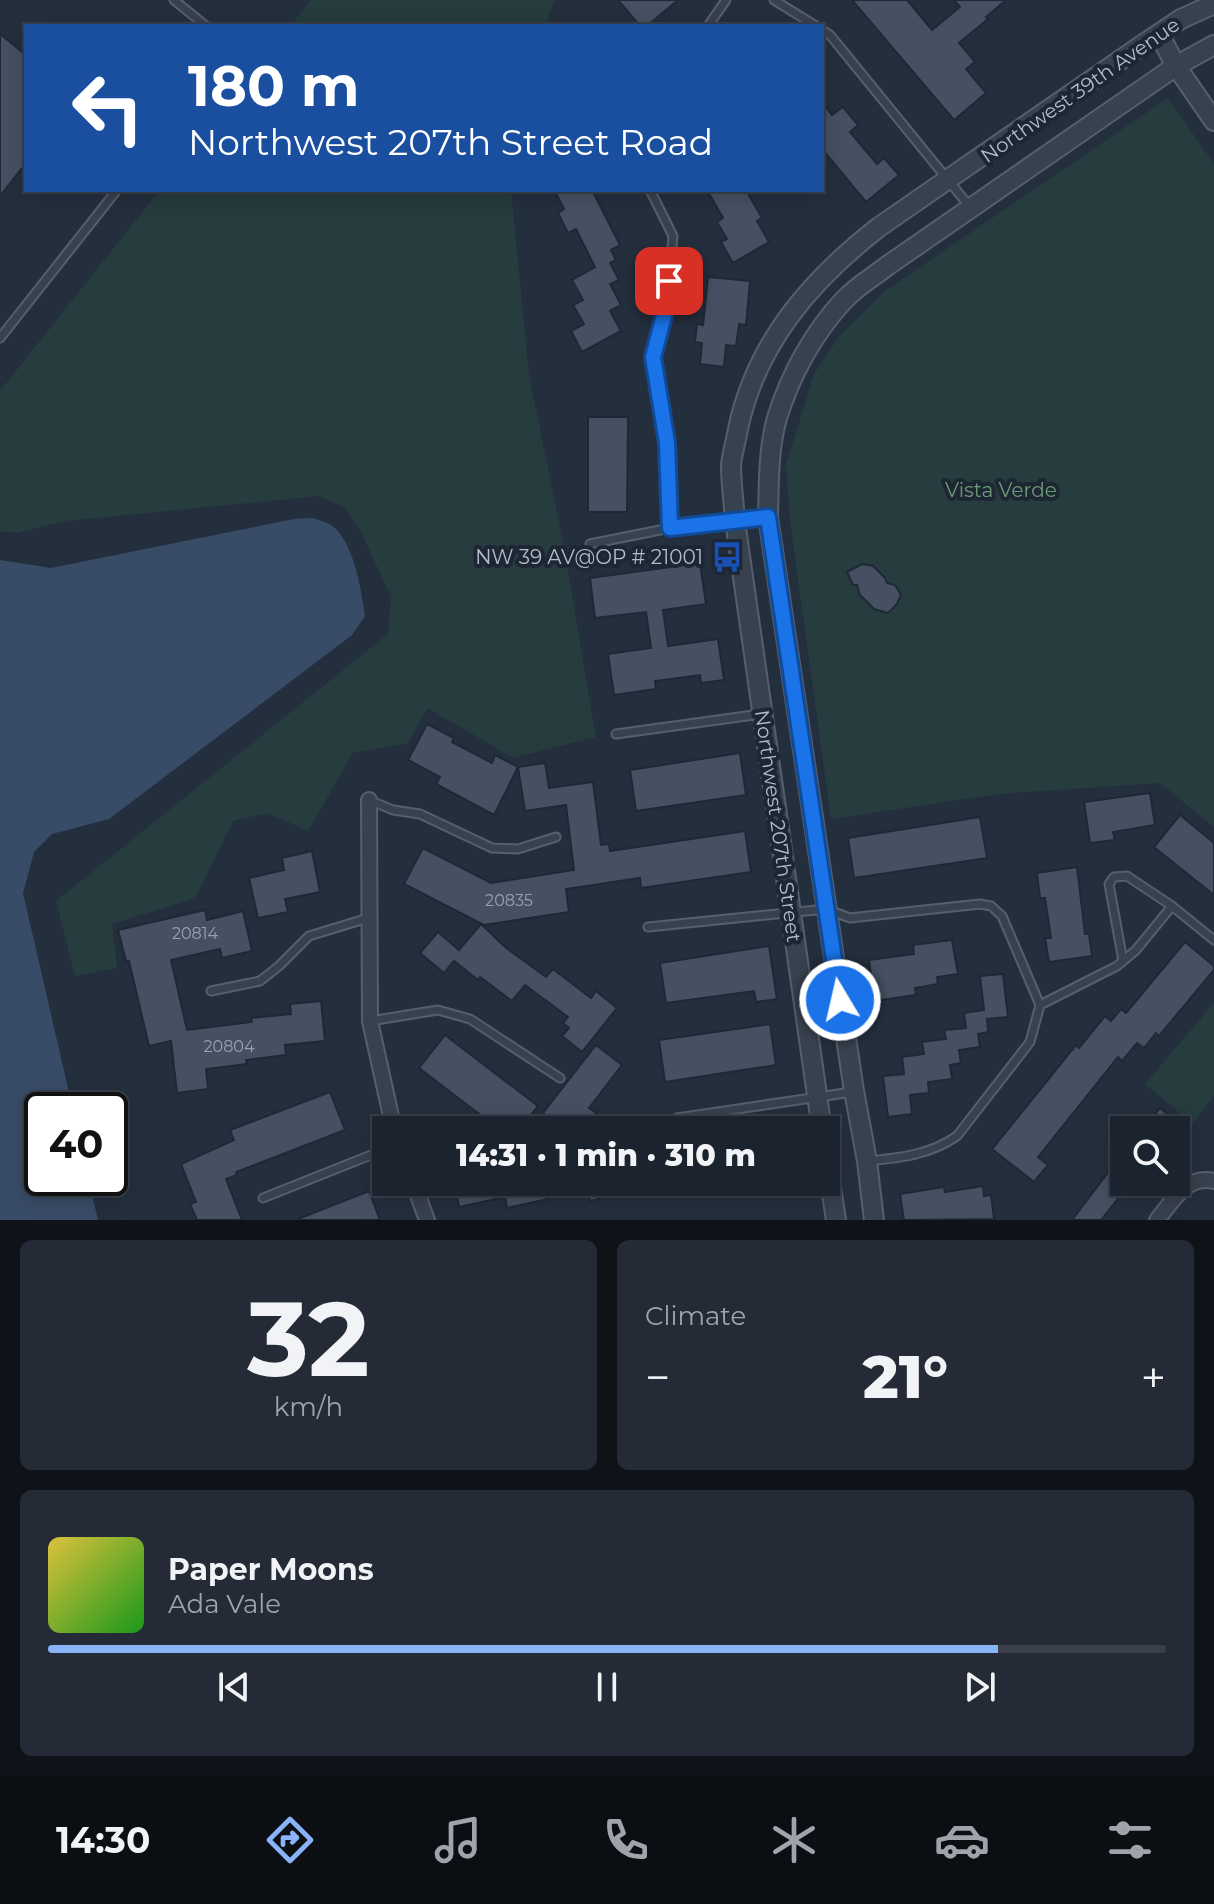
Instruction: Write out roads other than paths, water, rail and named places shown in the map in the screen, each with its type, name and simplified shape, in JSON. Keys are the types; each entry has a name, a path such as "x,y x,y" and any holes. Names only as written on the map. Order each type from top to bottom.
{"street":[{"name":"Northwest 39th Avenue","path":"735,521 731,464 741,416 755,372 786,318 841,257 879,227 1181,19 1214,4"},
{"path":"1159,34 1176,66 1214,121"},
{"name":"Northwest 39th Avenue","path":"768,517 771,458 777,420 790,384 812,340 845,299 887,266 1176,66 1214,45"},
{"name":"Northwest 207th Street","path":"768,517 874,1220"},
{"name":"Northwest 207th Street","path":"735,521 820,1116"},
{"path":"369,800 370,1021 391,1116"},
{"path":"1157,1220 1184,1186 1210,1180"},
{"path":"418,1196 427,1220"},
{"path":"832,1196 836,1220"}],"lane":[{"path":"174,0 204,24"},
{"path":"709,24 726,0"},
{"path":"774,0 813,24"},
{"path":"824,31 971,209"},
{"path":"0,338 115,192"},
{"path":"651,192 673,236 667,304 653,357 667,443 670,528"},
{"path":"590,544 670,528 768,517"},
{"path":"616,734 761,714"},
{"path":"369,800 393,810 420,814 492,848 518,849 556,837"},
{"path":"1123,961 1109,884 1114,877 1127,876 1172,906 1214,940"},
{"path":"648,927 826,909 850,918 964,904 991,906 1002,916 1040,1005 1030,1042 957,1136 947,1143 911,1156 867,1161"},
{"path":"1040,1005 1123,961 1172,906"},
{"path":"211,991 260,981 309,936 368,918"},
{"path":"370,1021 438,1010 470,1019 560,1078"},
{"path":"690,1116 854,1091"},
{"path":"263,1198 372,1155"}],"water":[{"path":"313,518 331,525 339,532 351,554 365,616 352,635 109,819 52,834 34,852 23,893 69,1092 24,1092 24,1196 92,1196 98,1220 0,1220 0,560 51,568 294,519"}],"place":[{"name":"NW 39 AV@OP # 21001","path":"727,557"}],"park label":[{"name":"Vista Verde","path":"1001,490"}]}
